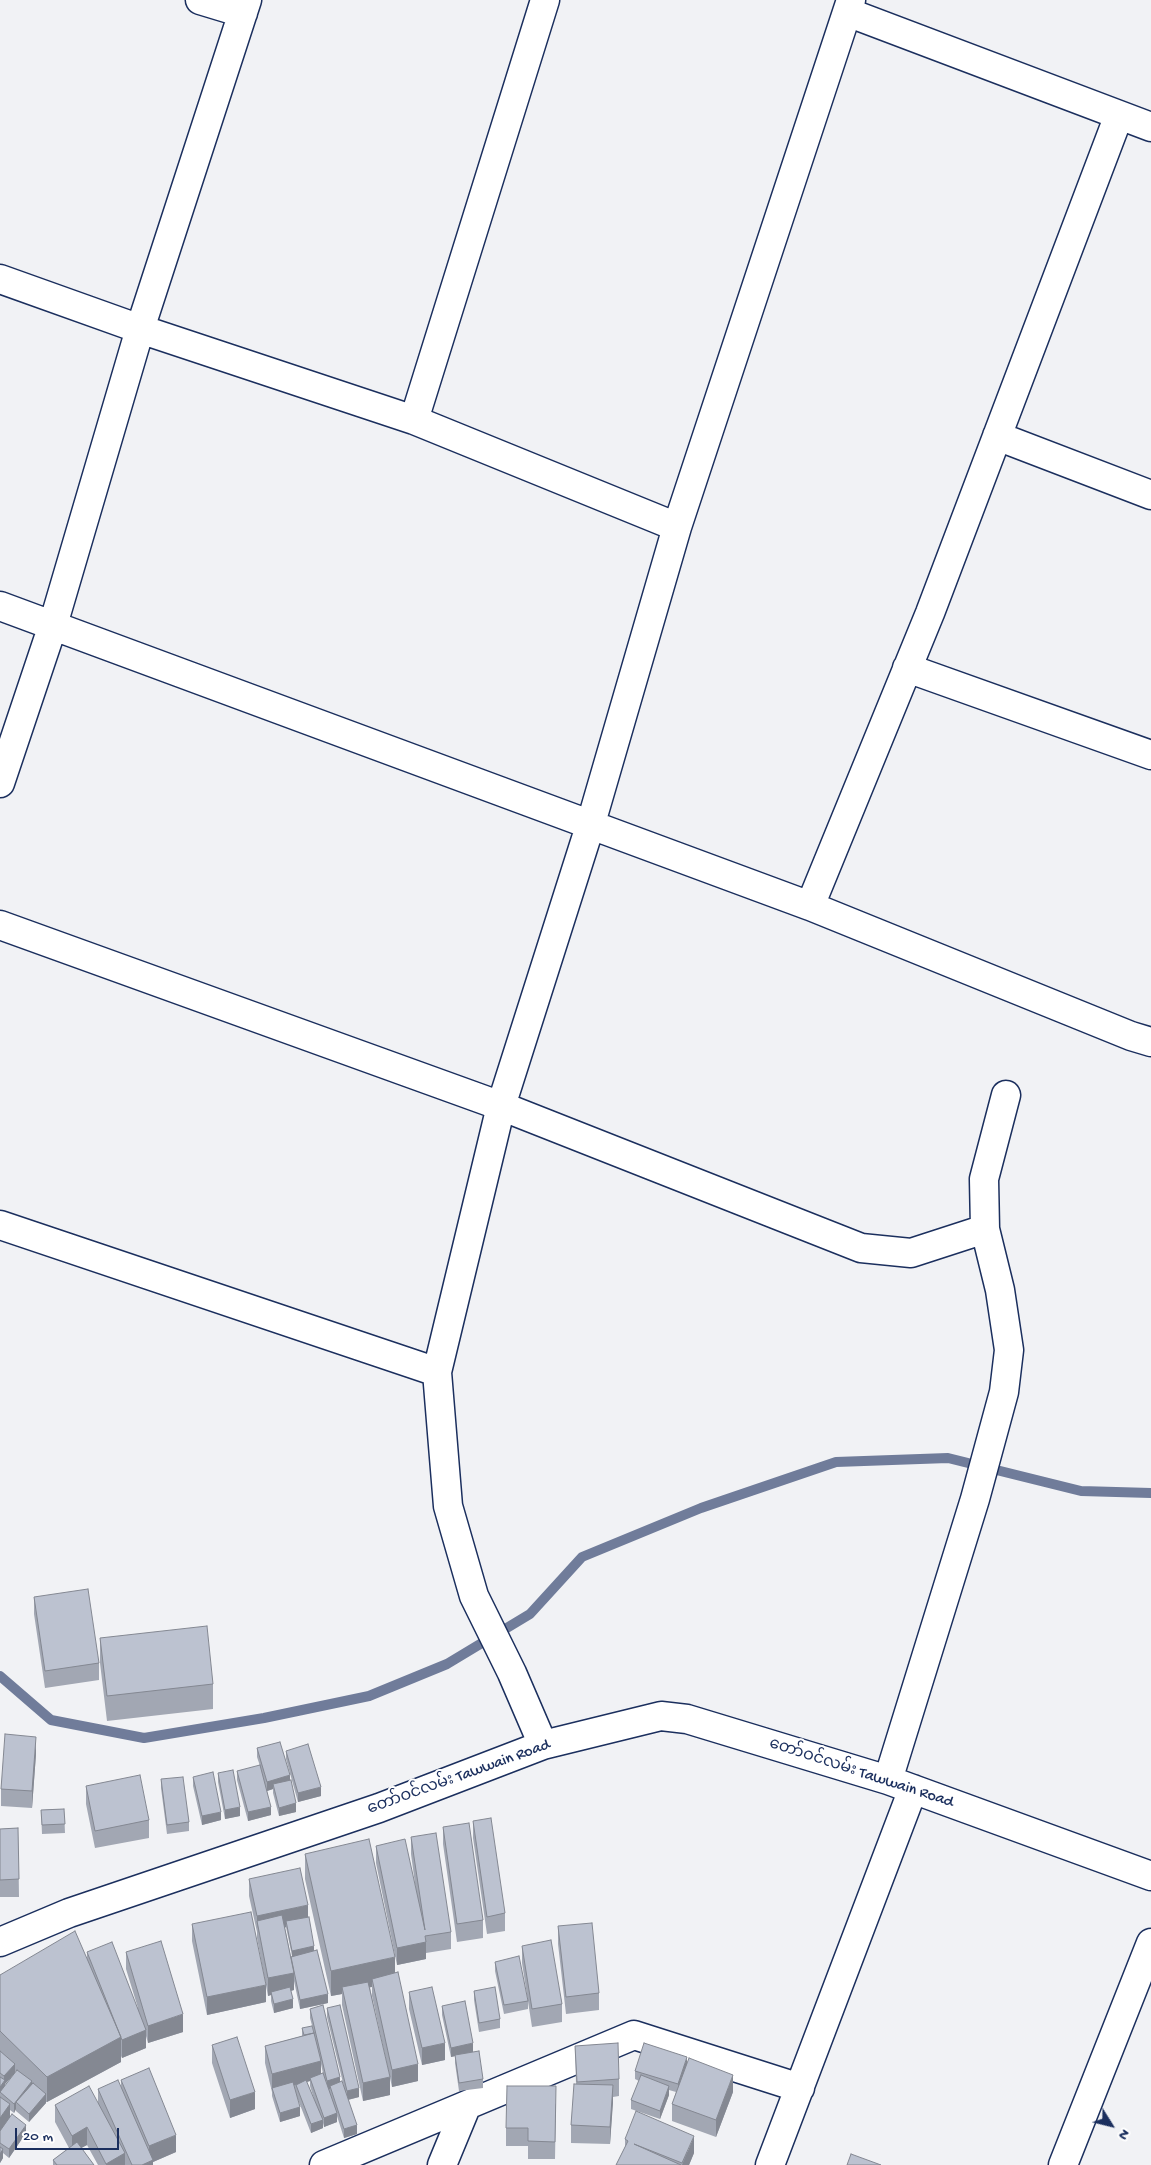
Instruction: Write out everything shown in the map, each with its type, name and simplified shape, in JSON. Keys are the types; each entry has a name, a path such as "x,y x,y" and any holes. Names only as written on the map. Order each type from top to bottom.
{"street":[{"path":"0,783 53,625 140,329 245,7 200,0"},
{"path":"414,420 545,0"},
{"path":"543,1746 512,1673 474,1596 448,1506 437,1372 501,1106 591,823 677,527 849,6 1151,127"},
{"path":"810,906 908,668 1119,115"},
{"path":"0,278 140,329 414,420 677,527"},
{"path":"997,436 1151,495"},
{"path":"0,606 591,823 810,906 1131,1036 1151,1042"},
{"path":"908,668 1151,755"},
{"path":"0,924 501,1106 860,1248 911,1253 985,1229"},
{"path":"888,1780 975,1498 1004,1392 1009,1350 1000,1290 985,1229 984,1179 1006,1095"},
{"path":"0,1225 437,1372"},
{"name":"တော်ဝင်လမ်း Tawwain Road","path":"0,1942 69,1913 380,1808 543,1746 661,1716 687,1719 888,1780 1151,1876"},
{"path":"770,2165 913,1789"},
{"path":"1065,2164 1151,1943"},
{"path":"324,2165 634,2035 800,2088"},
{"path":"442,2165 466,2107"}],"building":[{"path":"88,1589 99,1663 45,1671 34,1597"},
{"path":"207,1626 213,1684 107,1696 100,1638"},
{"path":"5,1734 36,1737 32,1791 1,1789"},
{"path":"280,1742 290,1775 267,1782 257,1748"},
{"path":"308,1744 321,1787 298,1793 286,1751"},
{"path":"260,1765 271,1807 248,1812 237,1771"},
{"path":"233,1770 240,1807 225,1810 218,1773"},
{"path":"213,1772 221,1812 202,1816 193,1777"},
{"path":"140,1775 149,1820 95,1831 86,1786"},
{"path":"183,1777 189,1822 167,1825 161,1779"},
{"path":"291,1780 296,1803 279,1808 273,1784"},
{"path":"64,1809 65,1824 42,1825 41,1810"},
{"path":"491,1818 505,1913 487,1917 473,1821"},
{"path":"469,1823 483,1920 457,1924 443,1827"},
{"path":"18,1828 19,1879 0,1880 0,1829"},
{"path":"436,1833 451,1932 425,1936 426,1942 397,1948 376,1846 405,1839 425,1930 411,1837"},
{"path":"369,1839 395,1957 331,1971 305,1854"},
{"path":"300,1868 308,1905 257,1916 249,1879"},
{"path":"251,1912 266,1985 207,1997 192,1924"},
{"path":"282,1915 294,1973 268,1978 257,1921"},
{"path":"309,1917 314,1946 292,1951 286,1921"},
{"path":"592,1923 599,1993 566,1997 558,1926"},
{"path":"75,1931 121,2037 47,2077 0,2031 0,1975"},
{"path":"551,1940 562,2004 532,2009 522,1946"},
{"path":"161,1941 183,2014 148,2026 126,1952"},
{"path":"112,1942 146,2030 122,2040 87,1952"},
{"path":"317,1950 328,1994 300,2000 291,1957"},
{"path":"519,1956 528,2001 504,2005 495,1962"},
{"path":"398,1972 418,2064 392,2070 372,1979"},
{"path":"368,1982 390,2077 363,2083 342,1987"},
{"path":"290,1987 293,1999 274,2004 271,1992"},
{"path":"432,1987 445,2043 422,2048 409,1992"},
{"path":"495,1987 500,2019 479,2023 474,1991"},
{"path":"465,2001 473,2043 451,2048 442,2006"},
{"path":"323,2005 340,2077 327,2081 310,2009"},
{"path":"340,2005 359,2088 347,2091 327,2008"},
{"path":"312,2026 314,2033 304,2035 302,2028"},
{"path":"314,2033 321,2061 272,2074 265,2046"},
{"path":"237,2037 255,2092 230,2100 212,2045"},
{"path":"618,2043 619,2079 577,2082 575,2046"},
{"path":"644,2043 687,2057 678,2084 635,2071"},
{"path":"0,2051 15,2064 4,2076 0,2073"},
{"path":"479,2051 483,2079 459,2083 455,2055"},
{"path":"689,2058 733,2075 716,2120 672,2104"},
{"path":"149,2068 176,2135 149,2146 121,2080"},
{"path":"17,2070 32,2081 14,2104 0,2092"},
{"path":"323,2073 337,2113 324,2118 310,2078"},
{"path":"641,2075 669,2086 660,2111 631,2100"},
{"path":"0,2077 5,2080 0,2087"},
{"path":"118,2080 153,2160 142,2165 132,2165 98,2089"},
{"path":"306,2080 323,2120 311,2124 296,2085"},
{"path":"342,2081 357,2125 344,2129 330,2086"},
{"path":"293,2082 300,2107 280,2113 272,2088"},
{"path":"33,2083 46,2094 29,2114 16,2102"},
{"path":"574,2084 613,2085 610,2127 571,2125"},
{"path":"89,2086 125,2153 106,2164 87,2127 72,2136 55,2105"},
{"path":"507,2086 556,2086 555,2142 528,2141 528,2128 506,2128"},
{"path":"0,2097 10,2104 0,2118"},
{"path":"636,2111 694,2136 682,2163 634,2144 681,2165 616,2165 628,2141 625,2139"},
{"path":"12,2114 26,2125 9,2149 0,2143 0,2131"},
{"path":"77,2142 94,2165 57,2165 53,2160"},
{"path":"851,2154 881,2165 847,2165"}],"waterway":[{"path":"0,1676 51,1720 144,1738 264,1718 369,1696 447,1664 530,1614 582,1557 701,1508 836,1462 948,1458 1081,1491 1151,1493"}]}
